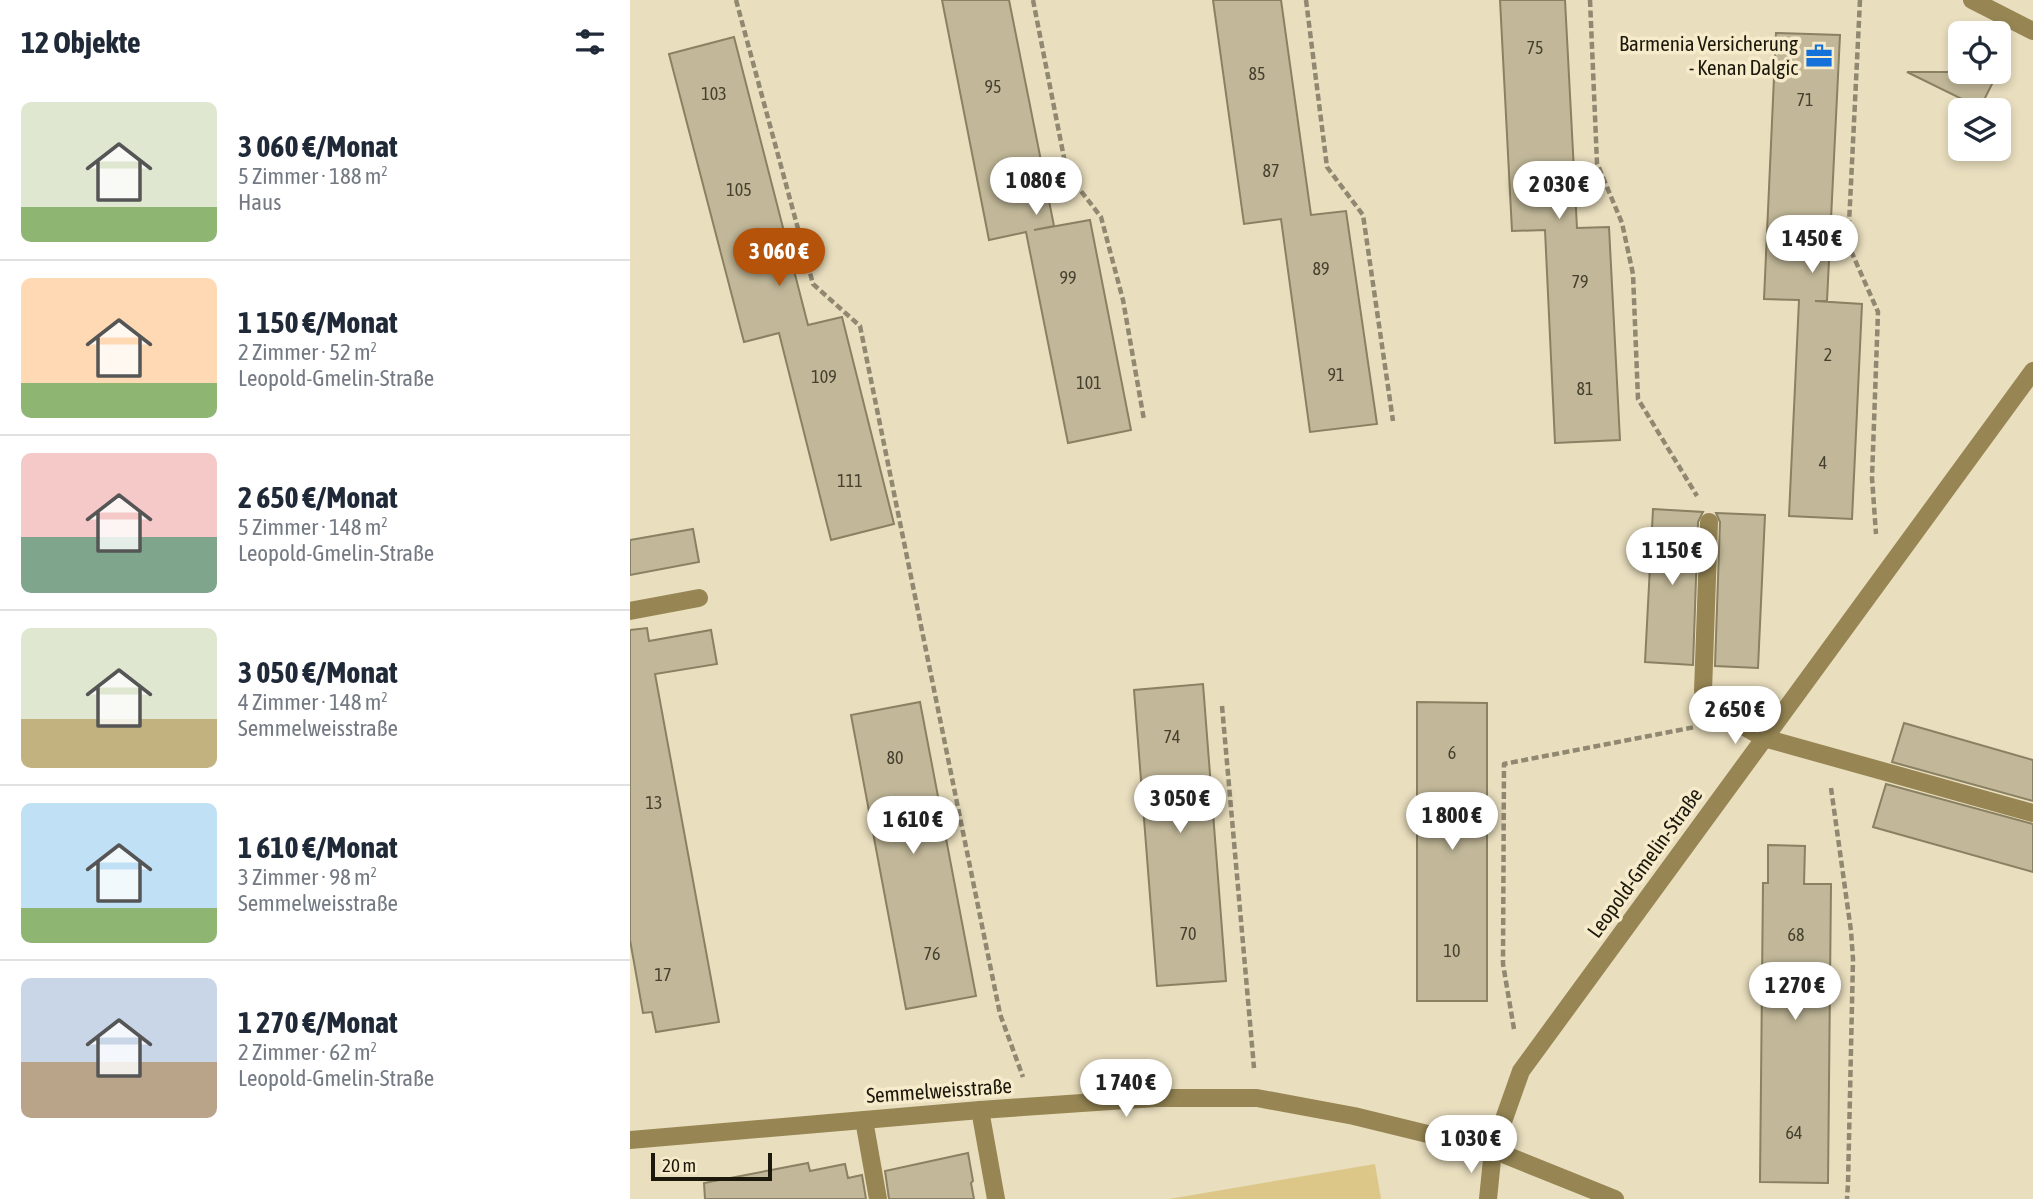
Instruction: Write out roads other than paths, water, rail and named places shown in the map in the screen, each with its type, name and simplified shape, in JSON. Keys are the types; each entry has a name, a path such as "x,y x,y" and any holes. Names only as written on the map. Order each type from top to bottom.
{"street":[{"path":"1972,0 2033,31"},
{"name":"Leopold-Gmelin-Straße","path":"1488,1199 1493,1150 1521,1072 2033,371"},
{"path":"1709,522 1703,691 1720,713 1764,738 2033,813"},
{"path":"630,611 699,598"},
{"name":"Semmelweisstraße","path":"630,1140 1155,1098 1257,1098 1354,1116 1493,1150 1615,1199"},
{"path":"980,1110 996,1199"},
{"path":"864,1120 878,1199"}],"place":[{"name":"Barmenia Versicherung - Kenan Dalgic","path":"1819,56"}]}
